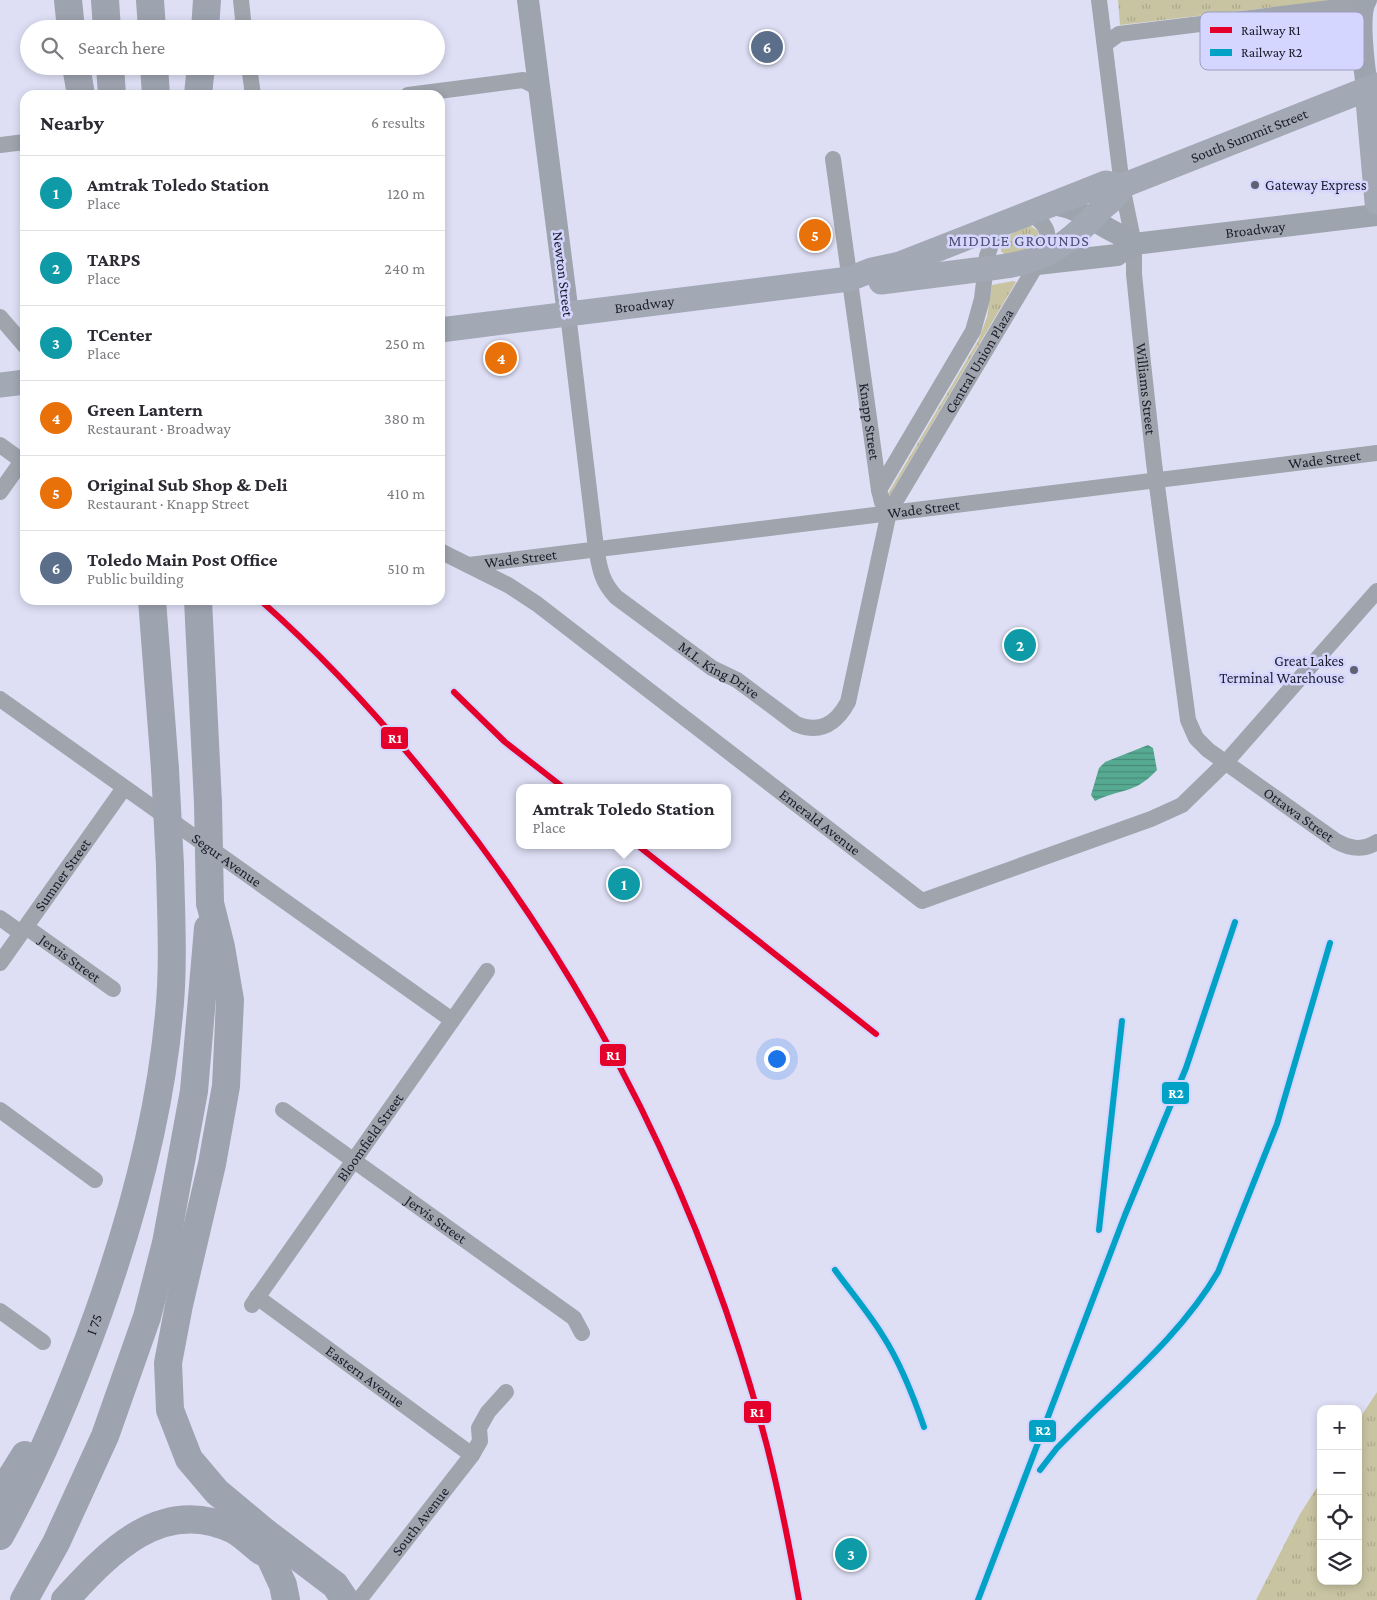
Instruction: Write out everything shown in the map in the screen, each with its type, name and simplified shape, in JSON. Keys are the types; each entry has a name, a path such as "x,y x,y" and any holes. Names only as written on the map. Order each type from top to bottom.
{"highway":[{"path":"68,0 70,20"},
{"path":"105,0 106,20"},
{"path":"150,0 151,20"},
{"path":"205,20 207,0"},
{"path":"78,75 80,90"},
{"path":"111,75 112,90"},
{"path":"155,75 156,90"},
{"path":"199,90 200,75"},
{"path":"138,605 144,670 160,694"},
{"name":"I 75","path":"0,1536 27,1488 58,1418 81,1362 116,1262 135,1198 165,1053 170,1011 172,940 170,866 160,694 152,605"},
{"path":"24,1600 56,1544 105,1436 147,1317 166,1243 194,1091 210,903 204,698 198,605"},
{"path":"210,903 221,947 230,1000 226,1086 212,1164 179,1305 168,1363 170,1410 189,1459 217,1492 334,1585 344,1600"},
{"path":"0,1495 21,1462 58,1391 116,1262"},
{"path":"65,1600 94,1568 126,1540 154,1526 172,1520 189,1519 209,1522 234,1530 326,1600"},
{"path":"270,1557 283,1585 286,1600"}],"main road":[{"name":"South Summit Street","path":"1040,209 1106,183 1122,186 1372,87"},
{"path":"1372,87 1377,202"},
{"name":"South Summit Street","path":"990,268 1040,260 1073,236 1108,203 1117,198 1122,186"},
{"name":"Broadway","path":"849,279 872,270 900,264 1040,209"},
{"name":"Broadway","path":"445,329 849,279 874,282 990,268"},
{"path":"0,385 20,383"}],"street":[{"path":"241,0 243,20"},
{"name":"Newton Street","path":"528,0 596,548"},
{"name":"Williams Street","path":"1099,0 1122,186 1134,244 1134,274 1157,480 1188,720 1196,738 1208,750 1226,762"},
{"path":"1287,12 1364,2"},
{"path":"1105,44 1119,34 1200,23"},
{"path":"1364,36 1372,87"},
{"path":"250,75 252,90"},
{"path":"445,90 523,80 539,88"},
{"path":"0,145 20,143"},
{"name":"Knapp Street","path":"833,159 879,490 882,502 889,512"},
{"path":"1040,209 1067,207 1092,218 1134,244"},
{"name":"Central Union Plaza","path":"889,512 1040,260 1048,242 1046,228 1038,219 1040,209"},
{"name":"Broadway","path":"1040,260 1117,255 1134,244 1377,215"},
{"name":"Central Union Plaza","path":"879,490 968,341 979,310 990,268 994,237 1004,223"},
{"path":"0,317 20,340"},
{"path":"0,445 20,460"},
{"name":"Wade Street","path":"469,565 1377,453"},
{"path":"0,492 20,466"},
{"name":"M.L. King Drive","path":"596,548 602,578 616,596 712,668 737,680 796,724 805,728 813,728 828,725 839,716 848,702 889,512"},
{"name":"Emerald Avenue","path":"445,553 508,585 537,604 922,901 1167,813 1182,805 1226,762"},
{"path":"1226,762 1377,591"},
{"name":"Segur Avenue","path":"0,699 452,1020"},
{"name":"Ottawa Street","path":"1226,762 1346,846 1356,849 1366,848 1377,842"},
{"name":"Sumner Street","path":"0,963 124,788"},
{"name":"Jervis Street","path":"0,918 24,930 113,989"},
{"name":"Bloomfield Street","path":"255,1301 487,971"},
{"path":"0,1110 95,1180"},
{"name":"Jervis Street","path":"283,1110 574,1318 582,1334"},
{"name":"Eastern Avenue","path":"255,1301 476,1448"},
{"path":"0,1311 43,1342"},
{"path":"476,1448 479,1428 488,1412 506,1392"},
{"name":"South Avenue","path":"359,1600 425,1517 476,1448"}],"green space":[{"path":"1118,0 1335,0 1232,12 1200,12 1200,16 1120,25"},
{"path":"1029,225 1038,231 1040,245 1005,255 1001,251 1001,246 1006,238"},
{"path":"1016,282 885,503 883,502 978,341 987,317 992,285"},
{"path":"1377,1392 1377,1600 1256,1600 1300,1514 1317,1487 1317,1585 1362,1585 1362,1415"}],"shaded area":[{"path":"1148,745 1153,748 1157,770 1141,784 1095,801 1091,795 1099,768 1105,762"}],"rail line":[{"name":"R1","path":"265,605 358,696 446,800 501,873 551,948 598,1026 640,1106 678,1189 712,1273 742,1359 767,1446 799,1600"},
{"name":"R1","path":"454,692 505,742 559,784"},
{"name":"R1","path":"642,849 876,1034"},
{"name":"R2","path":"978,1600 1125,1215 1186,1068 1235,922"},
{"name":"R2","path":"1040,1470 1057,1448 1150,1357 1187,1317 1218,1272 1277,1124 1330,943"},
{"name":"R2","path":"1099,1230 1122,1021"},
{"name":"R2","path":"835,1270 872,1319 889,1347 906,1380 924,1427"}],"place":[{"name":"Toledo Main Post Office","path":"767,47"},
{"name":"Gateway Express","path":"1255,185"},
{"name":"Original Sub Shop & Deli","path":"815,235"},
{"name":"Green Lantern","path":"501,358"},
{"name":"TARPS","path":"1020,645"},
{"name":"Great Lakes Terminal Warehouse","path":"1354,670"},
{"name":"Amtrak Toledo Station","path":"624,884"},
{"name":"TCenter","path":"851,1554"}],"district":[{"name":"MIDDLE GROUNDS","path":"1019,240"}]}
